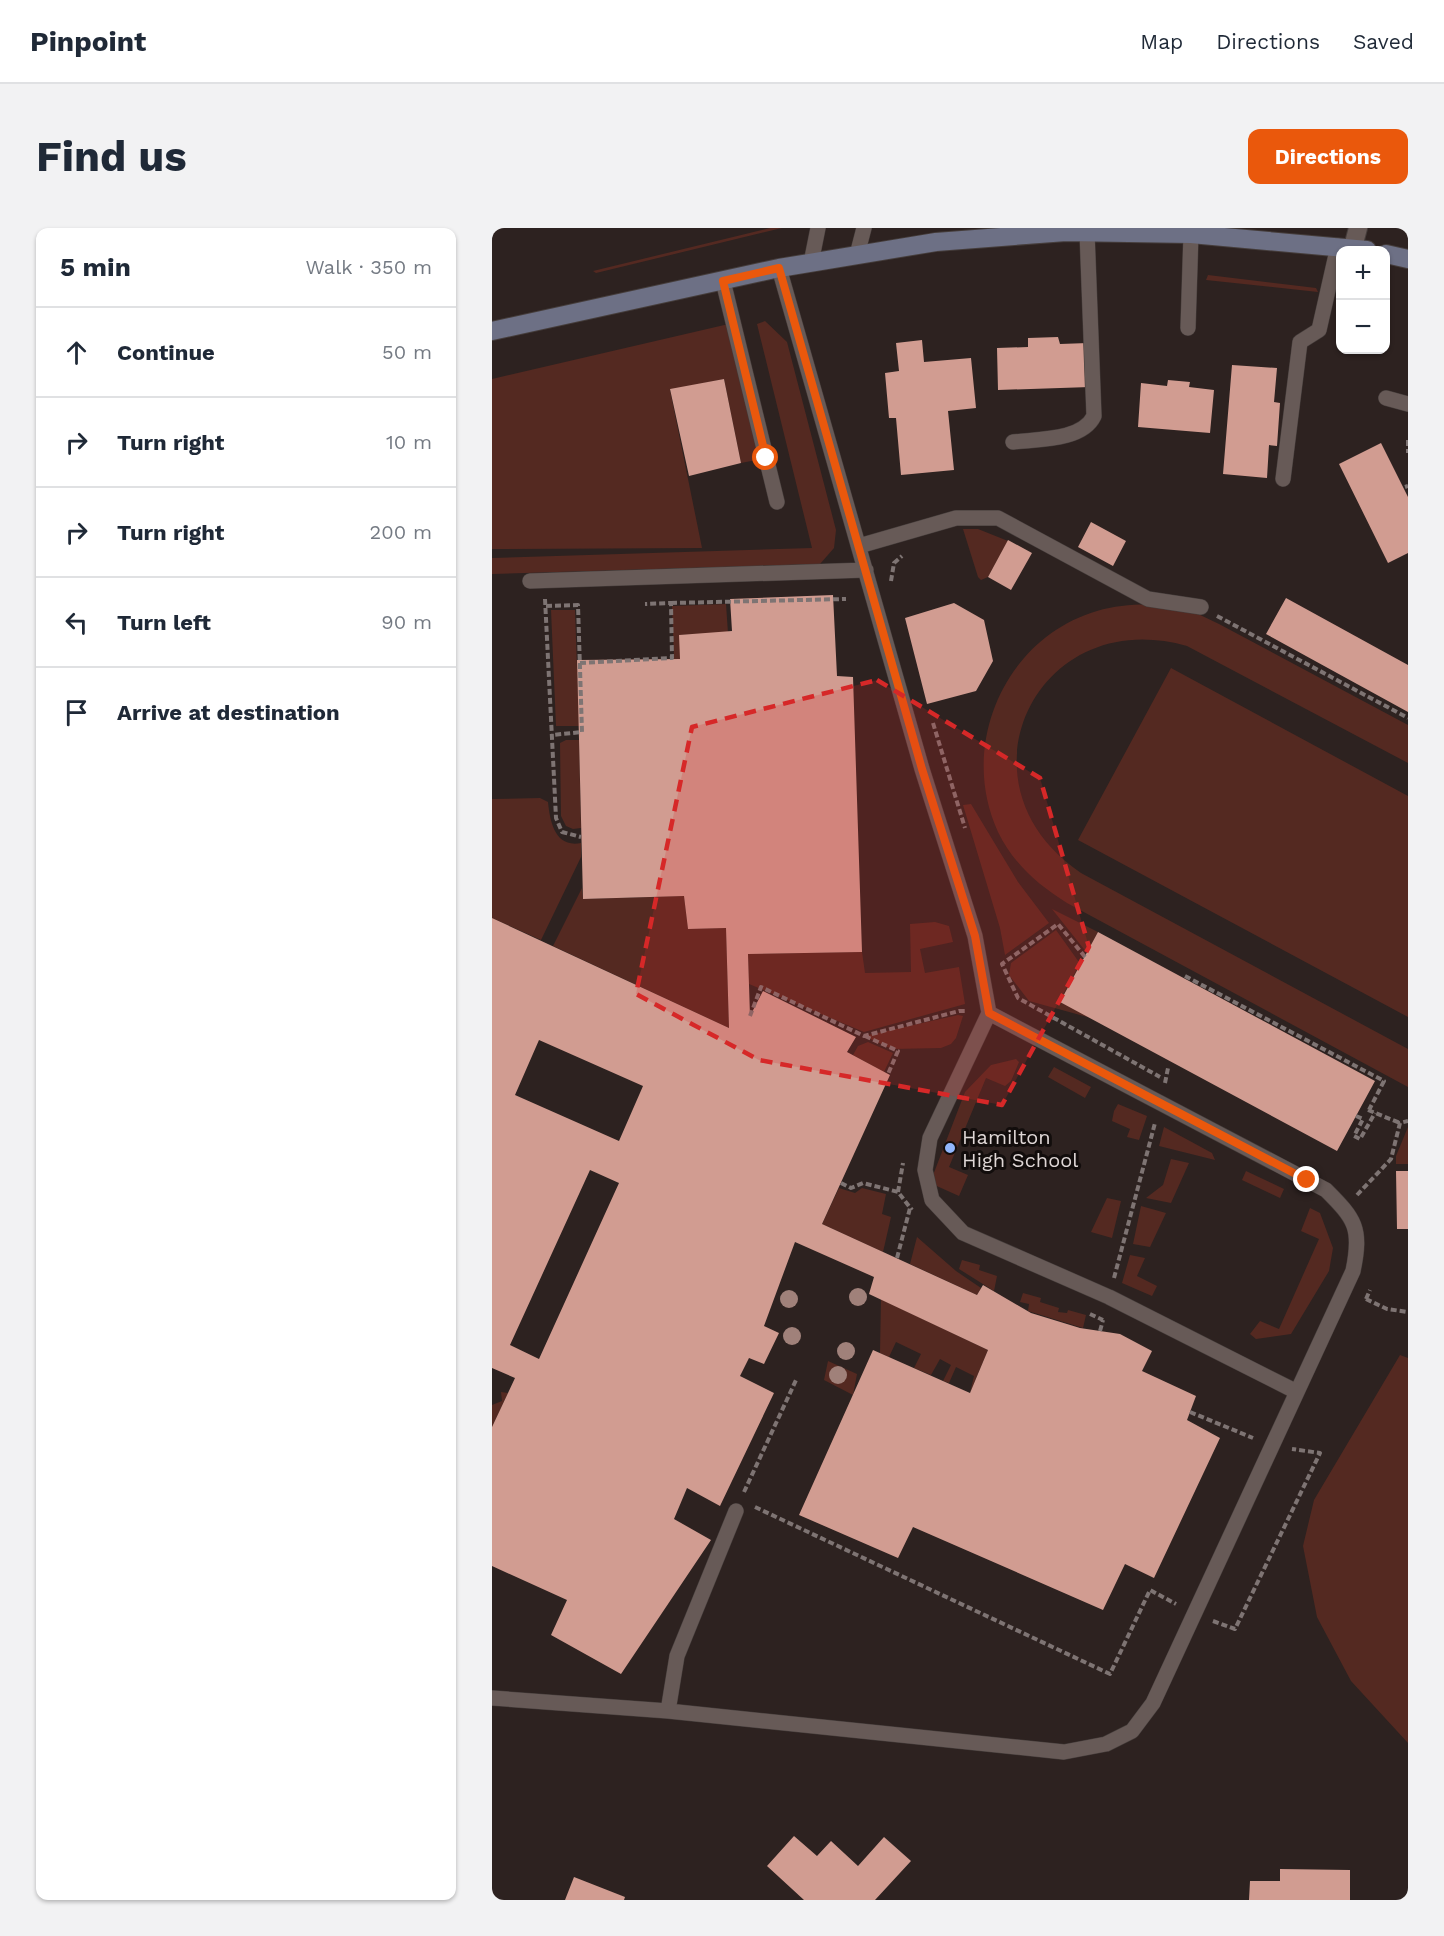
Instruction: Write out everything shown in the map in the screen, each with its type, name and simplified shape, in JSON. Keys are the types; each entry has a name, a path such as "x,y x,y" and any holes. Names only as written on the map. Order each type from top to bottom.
{"main road":[{"path":"492,331 779,268 936,242 1087,232 1191,234 1336,247"},
{"path":"1390,255 1408,259"}],"street":[{"path":"1354,246 1358,228"}],"lane":[{"path":"811,262 818,228"},
{"path":"857,255 864,228"},
{"path":"1013,442 1071,434 1090,424 1094,416 1087,232"},
{"path":"1188,328 1191,234"},
{"path":"779,268 922,769 975,936 989,1013 930,1138 925,1170 932,1200 963,1233 1109,1297 1297,1392"},
{"path":"723,281 777,502"},
{"path":"1282,479 1300,342 1319,330 1336,289"},
{"path":"1386,398 1408,404"},
{"path":"859,546 956,518 998,518 1148,599 1201,607"},
{"path":"537,580 866,570"},
{"path":"492,1698 668,1711 1064,1752 1106,1744 1132,1731 1153,1702 1345,1288 1356,1255 1357,1236 1352,1216 1326,1190 989,1013"},
{"path":"668,1711 677,1656 743,1506"}],"path":[{"path":"1408,440 1408,453"},
{"path":"890,584 894,562 909,550"},
{"path":"537,580 546,606 556,818 562,832 581,837"},
{"path":"645,604 846,599"},
{"path":"580,663 672,658 671,603"},
{"path":"546,606 578,605 582,732 552,735"},
{"path":"1201,607 1408,718"},
{"path":"932,719 966,831"},
{"path":"1002,964 1058,924 1084,957"},
{"path":"999,953 1018,998 1176,1085"},
{"path":"1185,976 1384,1081 1369,1110 1400,1123 1408,1121"},
{"path":"750,1016 760,987 898,1051 888,1074"},
{"path":"864,1036 959,1011 989,1013"},
{"path":"1100,1331 1168,1068"},
{"path":"1356,1116 1363,1119 1354,1136 1360,1139 1375,1113"},
{"path":"1362,1203 1356,1193 1391,1159 1400,1123"},
{"path":"897,1258 911,1208"},
{"path":"1345,1288 1387,1309 1408,1312"},
{"path":"797,1378 743,1506 1110,1674 1150,1590 1194,1614 1235,1629 1320,1453 1272,1446 1190,1412"}],"highlighted area":[{"path":"877,680 1040,778 1089,947 1002,1105 759,1060 636,994 692,727"}],"shaded area":[{"path":"770,228 782,228 596,273 593,271"},
{"path":"1208,275 1316,288 1318,292 1206,280"},
{"path":"765,321 787,342 836,530 834,548 820,564 492,574 492,558 812,548 757,324"},
{"path":"733,323 766,458 741,463 724,379 670,390 702,548 492,549 492,379"},
{"path":"963,529 978,529 1008,541 988,577 981,580 978,577"},
{"path":"726,604 728,633 680,635 680,659 674,659 672,606"},
{"path":"1147,604 1196,613 1408,725 1408,763 1187,646 1134,640 1088,651 1053,676 1028,710 1017,751 1021,794 1042,836 1081,873 1408,1049 1408,1087 1067,903 1027,872 1011,854 998,832 987,799 984,765 987,731 998,699 1015,670 1037,645 1065,625 1103,609"},
{"path":"551,610 575,610 579,726 556,726"},
{"path":"1171,668 1408,796 1408,1017 1078,840"},
{"path":"566,740 579,740 581,828 573,829 566,826 561,816 560,743"},
{"path":"540,798 548,802 552,825 560,837 565,842 581,843 581,857 541,940 492,918 492,799"},
{"path":"971,804 1018,882 1049,923 1005,955 1000,928 963,805"},
{"path":"582,888 583,899 684,896 688,929 726,928 729,1028 553,946"},
{"path":"1052,909 1098,932 1087,953"},
{"path":"935,922 949,926 953,942 920,949 925,973 959,967 965,1004 864,1032 749,984 748,954 862,952 865,973 911,972 910,924"},
{"path":"1056,930 1081,965 1091,1018 1029,1001 1009,975 1011,963"},
{"path":"958,1015 963,1016 956,1038 951,1044 941,1048 892,1049 864,1036"},
{"path":"868,1042 893,1053 884,1072 853,1055 858,1046"},
{"path":"1016,1059 1019,1062 1011,1081 1005,1086 986,1078 949,1167 968,1175 959,1196 930,1183 965,1092 991,1065"},
{"path":"1054,1067 1091,1087 1085,1098 1048,1077"},
{"path":"1118,1104 1147,1116 1139,1140 1127,1137 1130,1129 1112,1121"},
{"path":"1164,1127 1212,1153 1215,1160 1159,1146"},
{"path":"1408,1127 1408,1164 1396,1164 1396,1156"},
{"path":"1171,1159 1189,1163 1171,1203 1146,1198 1163,1185"},
{"path":"1246,1171 1284,1189 1280,1198 1242,1180"},
{"path":"839,1188 855,1193 862,1188 886,1194 882,1214 891,1217 883,1252 822,1224"},
{"path":"1107,1198 1121,1201 1112,1238 1091,1232"},
{"path":"1141,1206 1166,1213 1150,1247 1133,1244"},
{"path":"1310,1208 1320,1213 1333,1248 1329,1271 1291,1334 1256,1339 1250,1334 1260,1321 1279,1329 1319,1239 1301,1231"},
{"path":"917,1237 956,1271 981,1288 977,1295 910,1264"},
{"path":"1130,1255 1145,1258 1137,1276 1157,1286 1152,1296 1122,1283"},
{"path":"962,1260 980,1265 979,1270 997,1276 994,1291 959,1269"},
{"path":"1023,1293 1041,1298 1040,1302 1059,1308 1058,1312 1067,1313 1068,1310 1086,1315 1083,1328 1028,1311 1029,1304 1020,1302"},
{"path":"881,1299 988,1350 970,1393 974,1376 956,1367 949,1383 943,1381 951,1365 940,1359 931,1375 914,1368 921,1354 896,1342 889,1357 880,1353"},
{"path":"1400,1355 1408,1358 1408,1743 1351,1681 1317,1617 1303,1546 1314,1500"},
{"path":"828,1361 857,1374 853,1395 824,1380"},
{"path":"501,1392 508,1393 492,1427 492,1405 502,1401"}],"building":[{"path":"1058,337 1060,344 1088,343 1090,387 998,390 997,348 1028,347 1028,338"},
{"path":"922,340 924,362 971,358 976,408 948,411 954,470 901,475 896,418 889,418 885,373 899,371 896,343"},
{"path":"1232,365 1277,368 1274,402 1280,403 1277,446 1269,445 1267,478 1223,474"},
{"path":"724,379 741,463 689,476 670,389"},
{"path":"1168,380 1190,382 1189,387 1214,390 1210,433 1138,427 1141,383 1167,386"},
{"path":"1381,443 1408,497 1408,553 1388,563 1339,464"},
{"path":"1091,522 1126,541 1113,566 1078,547"},
{"path":"1008,540 1032,553 1011,590 988,577"},
{"path":"833,595 837,676 853,677 862,952 748,954 750,1016 763,991 856,1037 847,1052 890,1075 822,1224 977,1295 983,1285 1031,1313 1080,1328 1120,1334 1152,1351 1142,1371 1196,1396 1187,1420 1220,1438 1154,1578 1125,1564 1103,1610 913,1527 898,1558 799,1515 873,1350 970,1393 988,1350 869,1294 874,1277 795,1242 764,1326 779,1333 764,1364 749,1358 740,1376 774,1393 720,1506 687,1488 674,1519 711,1540 621,1674 551,1635 567,1600 492,1566 492,1427 515,1378 492,1368 492,918 729,1028 726,928 688,929 684,896 583,899 577,660 680,659 679,635 732,631 730,599","holes":["539,1040 643,1086 619,1141 515,1095","590,1170 619,1183 539,1359 510,1345"]},
{"path":"1286,598 1408,665 1408,712 1266,634"},
{"path":"954,603 984,620 993,661 976,691 927,704 905,618"},
{"path":"1098,932 1375,1081 1337,1151 1060,1002"},
{"path":"1396,1171 1408,1171 1408,1229 1397,1229"},
{"path":"794,1836 817,1856 831,1841 858,1866 884,1837 911,1861 875,1900 804,1900 767,1866"},
{"path":"1280,1869 1350,1870 1350,1900 1249,1900 1250,1881 1280,1881"},
{"path":"574,1877 625,1897 624,1900 565,1900"}],"place":[{"name":"Hamilton High School","path":"950,1148"}],"route":[{"path":"766,458 723,281 779,268 922,769 975,936 989,1013 1307,1180"}]}
